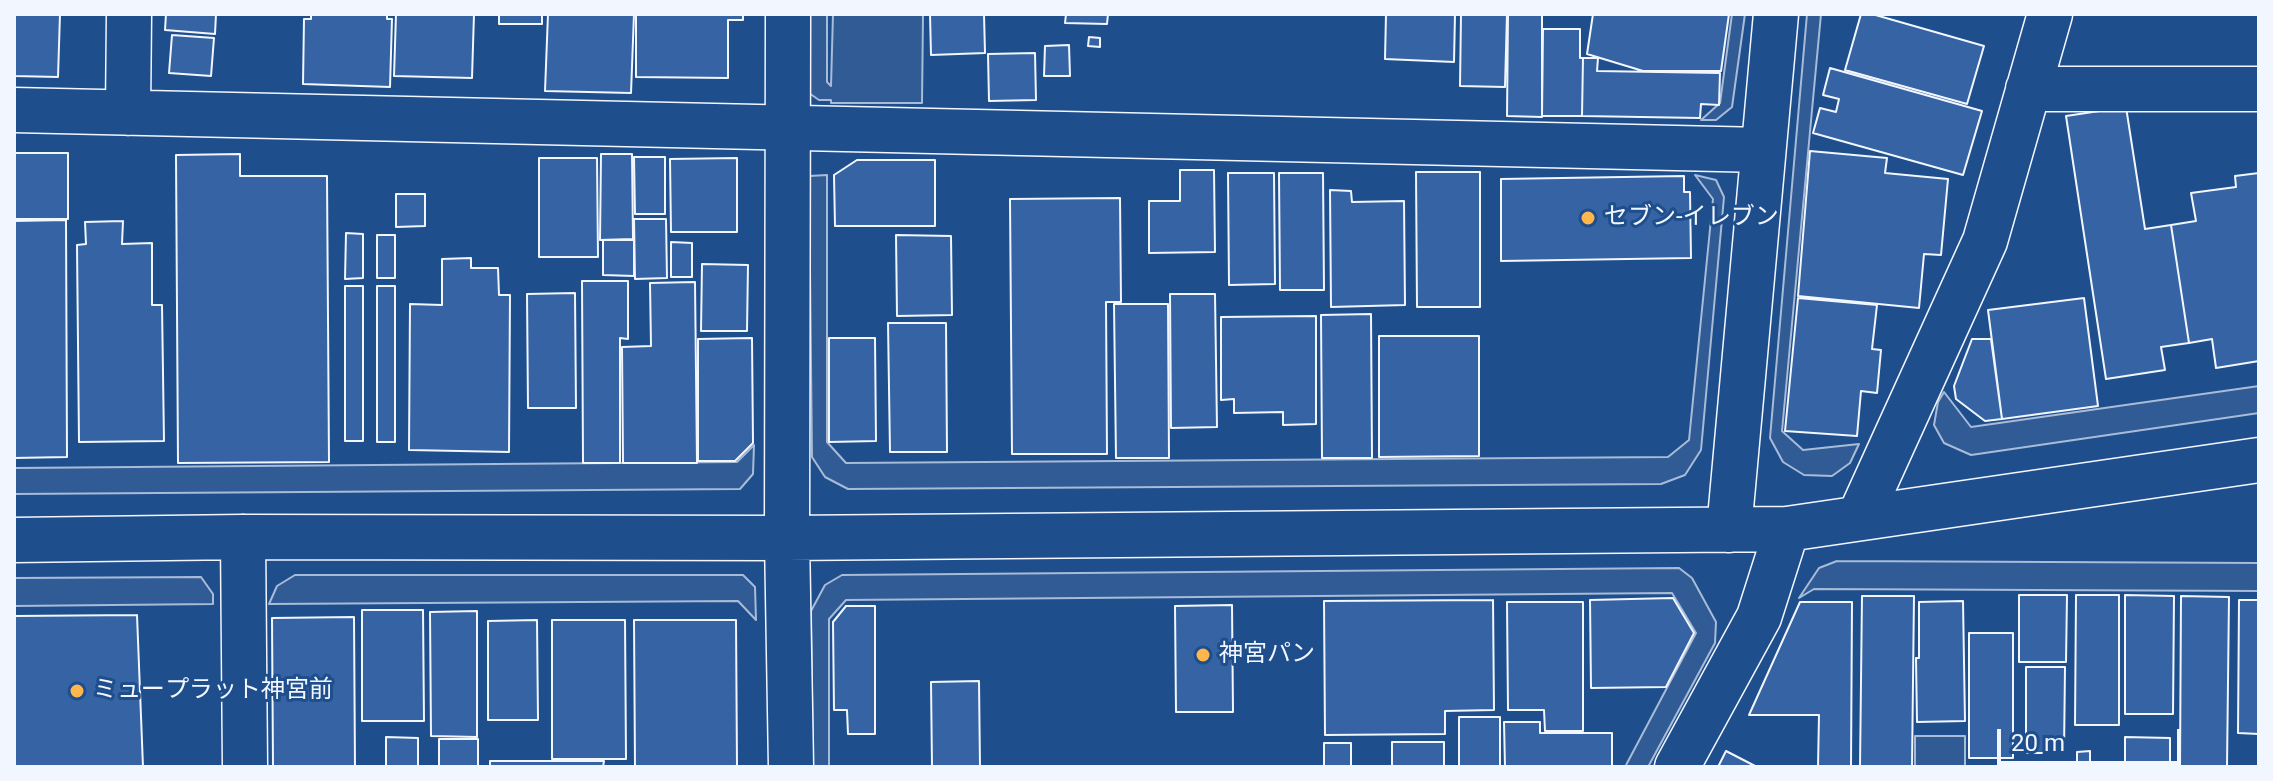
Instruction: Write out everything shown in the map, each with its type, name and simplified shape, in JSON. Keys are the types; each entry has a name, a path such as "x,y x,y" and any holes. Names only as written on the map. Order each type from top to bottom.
{"street":[{"path":"128,113 129,14"},
{"path":"788,14 787,538 791,767"},
{"path":"1729,530 1776,14"},
{"path":"1859,518 1985,241 2050,14"},
{"path":"2028,89 2259,89"},
{"path":"14,110 1763,150"},
{"path":"14,540 243,537 787,538 1787,529 2259,460"},
{"path":"1677,767 1759,617 1787,529"},
{"path":"243,537 245,767"}],"shaded area":[{"path":"807,14 827,14 827,82 831,86 833,14 923,14 922,103 831,103 831,100 819,100 806,91"},
{"path":"1732,14 1745,14 1732,107 1716,120 1701,120 1720,103"},
{"path":"1807,14 1821,14 1782,431 1803,450 1859,444 1850,463 1832,476 1804,475 1783,462 1770,438"},
{"path":"827,175 827,442 846,463 1668,457 1689,440 1713,199 1695,175 1716,180 1724,197 1701,450 1685,475 1661,484 848,489 825,477 812,457 809,176"},
{"path":"2259,386 2259,413 1971,455 1944,443 1934,425 1938,402 1944,392 1971,427"},
{"path":"754,445 753,474 740,489 14,494 14,468 737,462"},
{"path":"1837,561 2259,563 2259,591 1814,589 1799,598 1819,568"},
{"path":"1679,568 1692,578 1716,622 1715,643 1648,767 1625,767 1696,633 1672,593 846,600 829,619 829,767 813,767 811,611 825,585 842,575"},
{"path":"295,575 743,575 755,587 756,620 738,601 269,604 277,586"},
{"path":"201,577 213,594 213,604 14,606 14,578"},
{"path":"1915,736 1965,736 1965,767 1915,767"}],"building":[{"path":"14,14 60,14 58,77 14,76"},
{"path":"166,14 216,14 215,34 165,30"},
{"path":"311,14 387,14 387,19 392,19 390,87 303,84 304,19 311,19"},
{"path":"396,14 474,14 472,78 394,76"},
{"path":"499,14 542,14 542,24 499,24"},
{"path":"548,14 634,14 631,93 545,91"},
{"path":"636,14 743,14 743,20 728,20 728,78 636,77"},
{"path":"930,14 984,14 985,53 931,55"},
{"path":"1066,14 1108,14 1107,24 1065,23"},
{"path":"1386,14 1455,14 1454,62 1385,59"},
{"path":"1461,14 1507,14 1505,87 1460,86"},
{"path":"1508,14 1542,14 1542,117 1507,116"},
{"path":"1593,14 1729,14 1721,71 1643,71 1587,54"},
{"path":"1861,14 1872,14 1984,46 1967,104 1845,70"},
{"path":"1543,29 1580,29 1582,116 1542,116"},
{"path":"172,35 214,38 211,76 169,73"},
{"path":"1089,37 1100,38 1100,47 1088,46"},
{"path":"1069,45 1070,76 1044,76 1045,46"},
{"path":"1035,53 1036,100 989,101 988,54"},
{"path":"1583,58 1598,58 1597,71 1720,73 1719,105 1701,104 1700,118 1582,116"},
{"path":"1830,68 1982,111 1963,175 1813,133 1820,108 1836,112 1839,99 1823,95"},
{"path":"2126,107 2145,229 2171,225 2189,343 2161,347 2165,370 2106,379 2066,116"},
{"path":"1810,151 1887,158 1885,173 1948,179 1941,255 1924,254 1919,308 1798,296"},
{"path":"14,153 68,153 68,219 14,219"},
{"path":"240,154 240,176 327,176 329,462 178,463 176,155"},
{"path":"601,154 632,154 633,239 600,240"},
{"path":"634,157 665,157 665,214 635,214"},
{"path":"539,158 597,158 598,257 539,257"},
{"path":"737,158 737,232 671,232 670,159"},
{"path":"857,160 935,160 935,226 835,226 834,175"},
{"path":"1180,170 1214,170 1215,252 1149,253 1149,201 1180,201"},
{"path":"1416,172 1480,172 1480,307 1417,307"},
{"path":"1228,173 1274,173 1275,284 1229,285"},
{"path":"1279,173 1323,173 1324,290 1280,290"},
{"path":"2259,173 2259,361 2216,368 2212,339 2189,343 2171,225 2196,221 2191,193 2236,187 2235,176"},
{"path":"1684,176 1684,192 1690,192 1691,258 1501,261 1501,179"},
{"path":"1330,190 1351,191 1352,202 1404,201 1405,305 1331,307"},
{"path":"396,194 425,194 425,226 396,227"},
{"path":"1120,198 1121,302 1106,302 1107,454 1012,454 1010,199"},
{"path":"634,219 666,219 667,278 635,279"},
{"path":"66,220 67,457 14,458 14,221"},
{"path":"123,221 122,244 152,243 152,305 162,305 164,441 79,442 77,245 86,244 85,222"},
{"path":"346,233 363,234 363,278 345,279"},
{"path":"377,235 395,235 395,278 377,278"},
{"path":"896,235 951,236 952,315 897,316"},
{"path":"603,240 634,240 634,276 603,275"},
{"path":"671,242 692,243 692,277 671,277"},
{"path":"471,258 471,268 498,268 499,295 510,295 509,452 409,450 410,304 442,305 442,259"},
{"path":"702,264 748,265 747,331 701,331"},
{"path":"582,281 628,281 628,339 620,338 620,463 583,463"},
{"path":"695,282 697,463 623,463 622,347 651,346 650,283"},
{"path":"345,286 363,286 363,441 345,441"},
{"path":"377,286 395,286 395,442 377,442"},
{"path":"575,293 576,408 528,408 527,294"},
{"path":"1170,294 1215,294 1217,427 1171,428"},
{"path":"1798,298 1877,305 1872,349 1881,350 1877,393 1861,391 1857,436 1785,431"},
{"path":"2084,298 2098,406 2002,419 1988,310"},
{"path":"1114,304 1168,304 1169,458 1116,458"},
{"path":"1371,314 1372,458 1322,458 1321,315"},
{"path":"1316,316 1316,424 1283,425 1283,412 1234,413 1234,399 1221,400 1221,317"},
{"path":"888,323 946,323 947,452 890,452"},
{"path":"1379,336 1479,336 1479,456 1379,457"},
{"path":"752,338 753,443 735,461 698,461 698,339"},
{"path":"829,338 875,338 876,441 829,442"},
{"path":"1972,339 1991,339 2002,419 1985,421 1956,399 1954,386"},
{"path":"2019,595 2067,595 2066,662 2019,662"},
{"path":"2076,595 2119,595 2119,725 2075,725"},
{"path":"2125,595 2174,596 2173,714 2125,714"},
{"path":"1862,596 1914,596 1912,767 1860,767"},
{"path":"2181,596 2229,597 2227,767 2180,767"},
{"path":"1673,598 1694,633 1666,687 1591,688 1590,600"},
{"path":"1493,600 1494,710 1445,711 1445,734 1325,735 1324,601"},
{"path":"2239,600 2259,600 2259,734 2238,733"},
{"path":"1963,601 1965,721 1917,722 1919,602"},
{"path":"1507,602 1583,602 1583,731 1545,731 1544,710 1508,710"},
{"path":"1800,602 1852,602 1851,767 1818,767 1819,715 1749,715"},
{"path":"1232,605 1233,712 1176,712 1175,606"},
{"path":"846,606 875,606 875,734 848,734 847,710 834,710 833,622"},
{"path":"362,610 423,610 424,721 362,721"},
{"path":"477,611 477,737 431,736 430,612"},
{"name":"ミュープラット神宮前","path":"137,615 143,767 14,767 14,616"},
{"path":"354,617 355,767 273,767 272,618"},
{"path":"537,620 538,720 488,720 488,621"},
{"path":"552,620 625,620 626,759 552,759"},
{"path":"634,620 736,620 737,767 635,767"},
{"path":"1969,633 2013,633 2013,758 1969,758"},
{"path":"2026,667 2065,667 2064,753 2026,753"},
{"path":"979,681 980,767 932,767 931,682"},
{"path":"1459,717 1500,717 1500,767 1459,767"},
{"path":"1504,722 1540,722 1540,733 1612,733 1612,767 1505,767"},
{"path":"386,737 418,738 418,767 386,767"},
{"path":"2125,737 2170,738 2170,767 2125,767"},
{"path":"439,739 478,739 478,767 439,767"},
{"path":"1392,742 1444,742 1444,767 1392,767"},
{"path":"1324,743 1351,743 1351,767 1324,767"},
{"path":"1726,751 1757,767 1718,767"},
{"path":"2090,751 2090,767 2077,767 2077,752"},
{"path":"490,761 604,761 603,767 490,767"}],"place":[{"name":"セブン-イレブン","path":"1588,218"},
{"name":"神宮パン","path":"1203,655"},
{"name":"ミュープラット神宮前","path":"77,691"}]}
